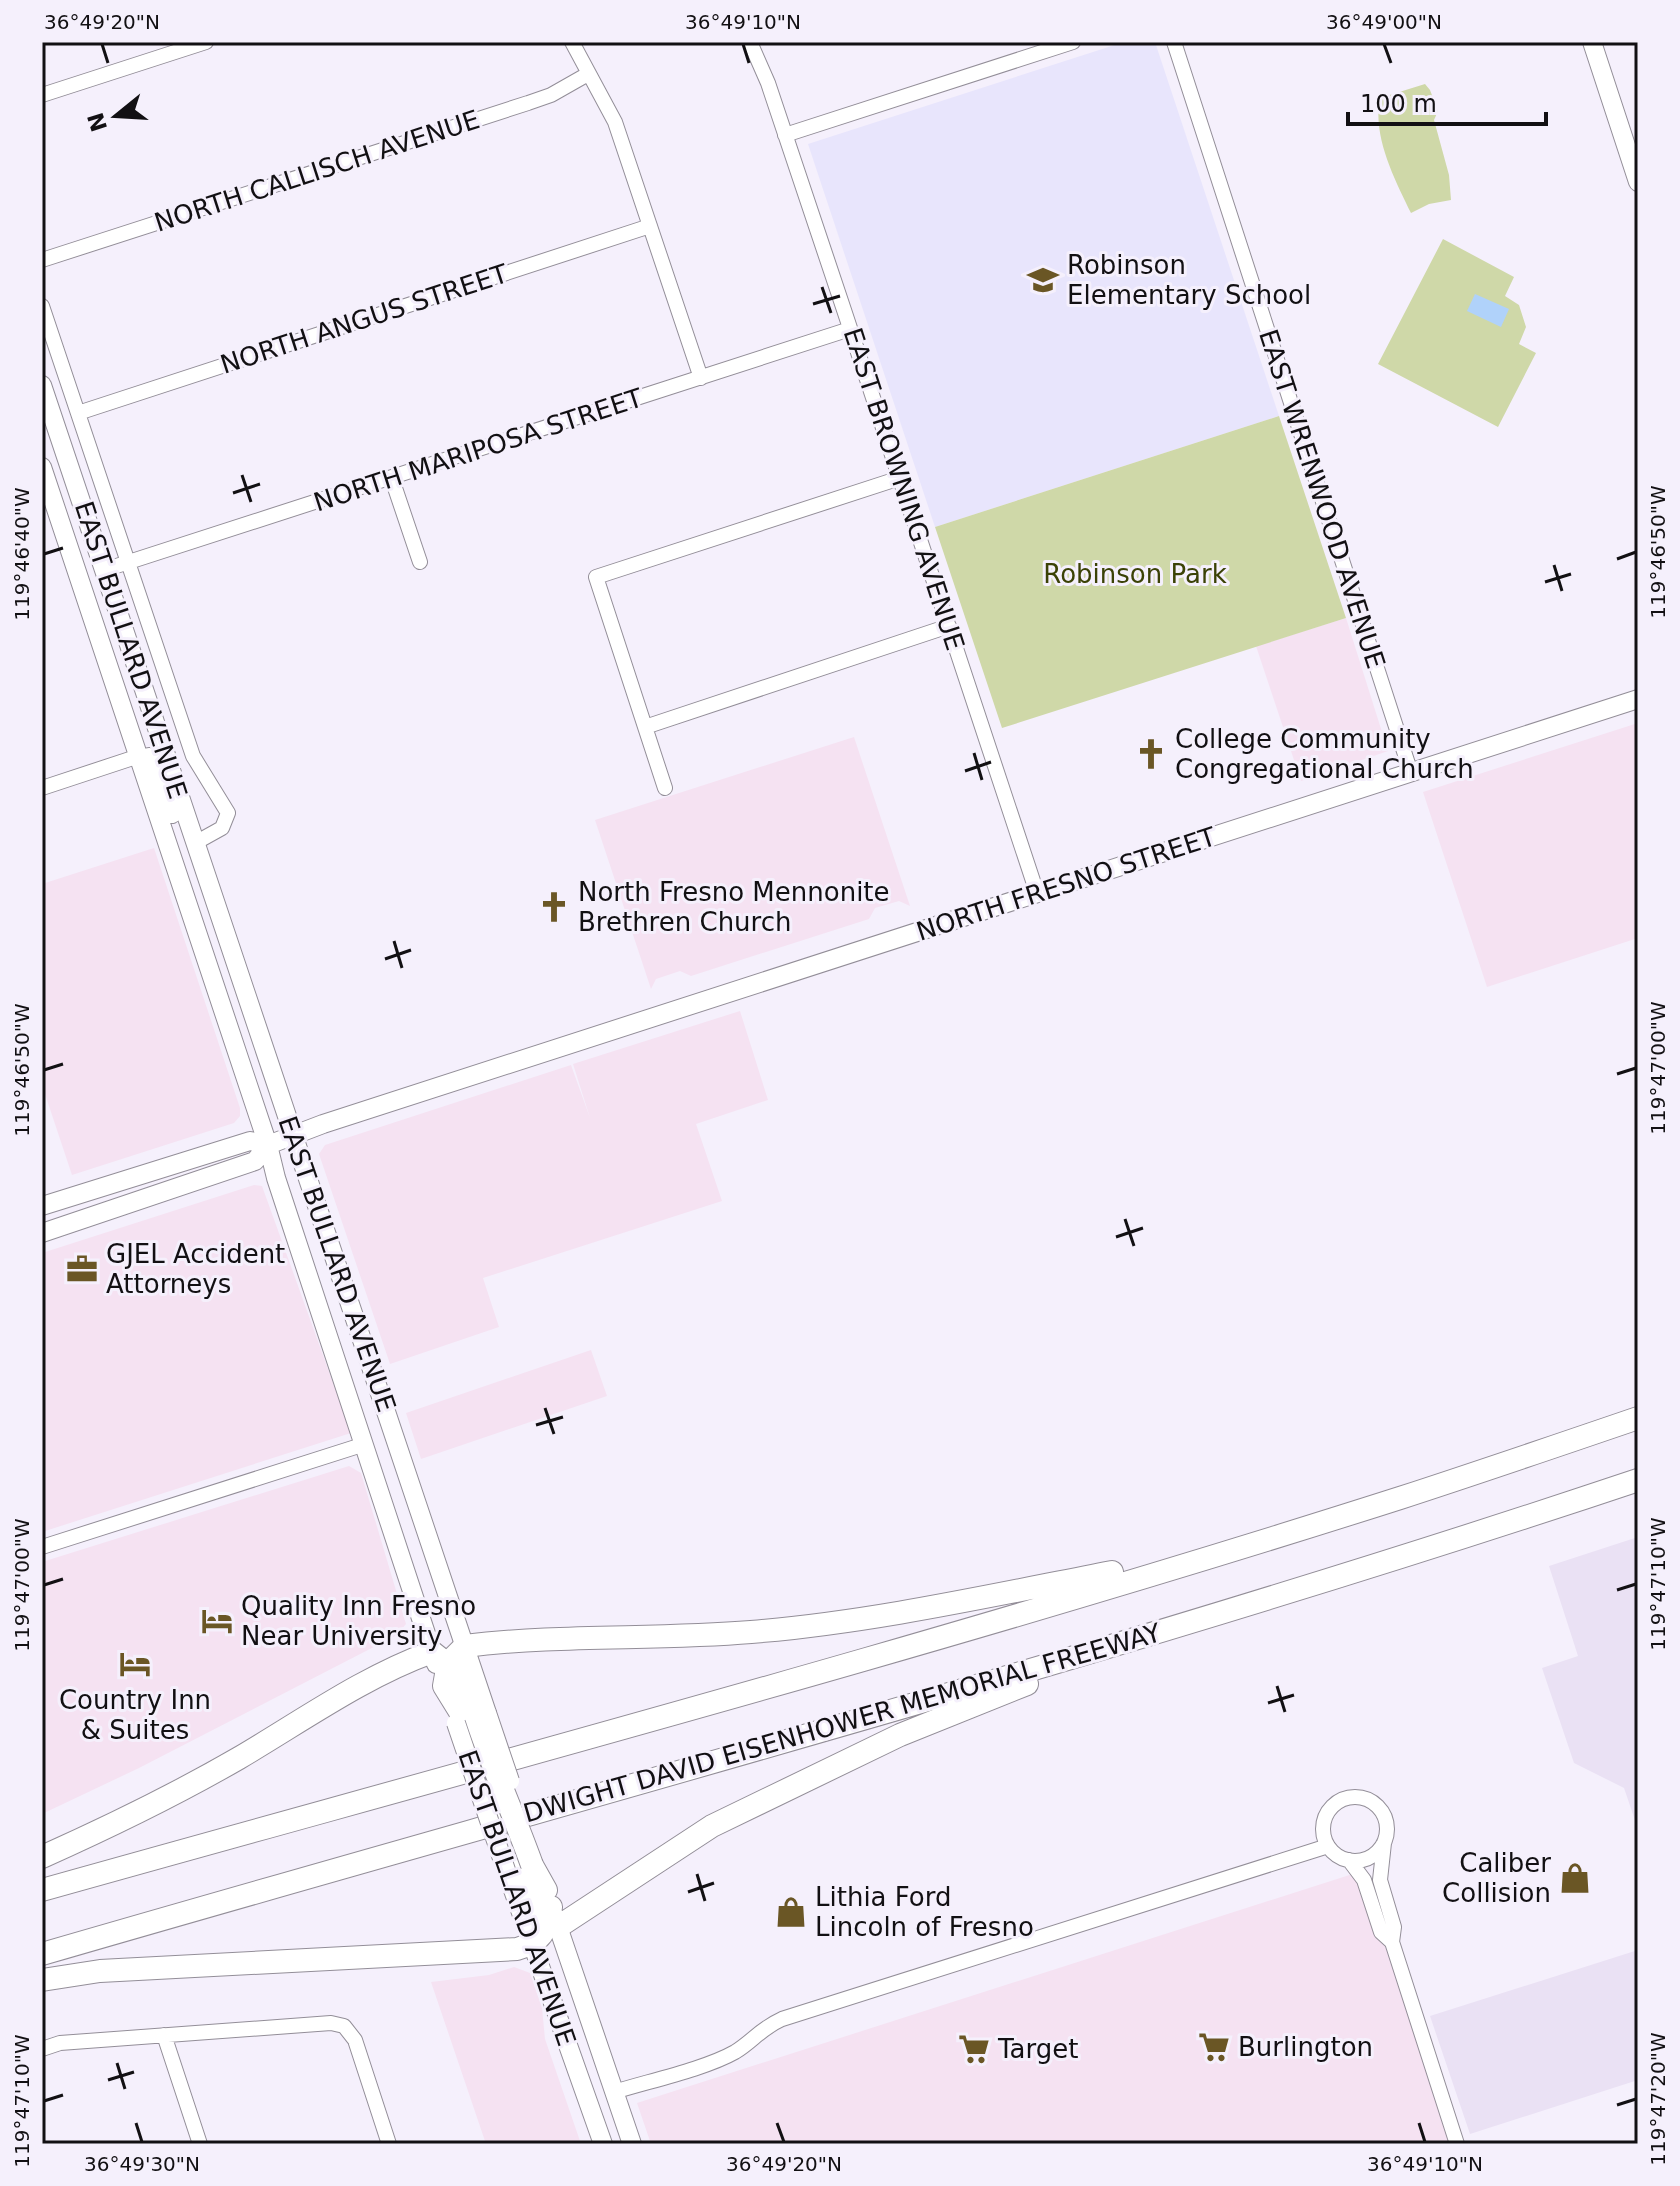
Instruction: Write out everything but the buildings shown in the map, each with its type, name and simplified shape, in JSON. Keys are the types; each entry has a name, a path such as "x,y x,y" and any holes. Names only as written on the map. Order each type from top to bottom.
{"highway":[{"path":"42,1890 1173,1567 1415,1493 1638,1418"},
{"name":"DWIGHT DAVID EISENHOWER MEMORIAL FREEWAY","path":"42,1954 1132,1641 1419,1553 1638,1480"},
{"path":"42,1857 122,1821 238,1759 352,1690 411,1660 440,1658 465,1646 696,1636 795,1628 871,1618 1133,1568 1173,1567"},
{"path":"440,1658 464,1685 471,1718 524,1867 536,1913 550,1912 786,1788 912,1730 1132,1641"},
{"path":"440,1658 444,1686 471,1718"},
{"path":"524,1867 550,1912"},
{"path":"42,1980 100,1971 517,1949 533,1945 540,1937 550,1912"}],"main road":[{"path":"1592,42 1638,182"},
{"name":"EAST BULLARD AVENUE","path":"42,385 46,411 104,570 465,1646 471,1718"},
{"name":"EAST BULLARD AVENUE","path":"42,467 268,1145 276,1178 440,1658"},
{"name":"NORTH FRESNO STREET","path":"42,1233 255,1161 268,1145 294,1135 1638,699"},
{"path":"139,756 149,757 154,763 179,833 195,843"},
{"name":"NORTH FRESNO STREET","path":"42,1206 250,1141 268,1145"},
{"name":"EAST BULLARD AVENUE","path":"524,1867 533,1945 603,2144"},
{"name":"EAST BULLARD AVENUE","path":"550,1912 632,2144"}],"street":[{"path":"42,95 206,42"},
{"path":"572,42 615,122 701,378"},
{"name":"EAST BROWNING AVENUE","path":"750,42 768,83 1037,893"},
{"path":"785,135 1073,42"},
{"name":"EAST WRENWOOD AVENUE","path":"1174,42 1411,773"},
{"name":"NORTH CALLISCH AVENUE","path":"42,260 528,103 551,95 588,74"},
{"name":"NORTH ANGUS STREET","path":"78,413 650,226"},
{"path":"42,306 193,756 228,813 222,828 195,843"},
{"name":"NORTH MARIPOSA STREET","path":"104,570 850,329"},
{"path":"665,788 596,577 900,478"},
{"path":"392,479 420,562"},
{"path":"645,727 949,626"},
{"path":"42,788 139,756"},
{"path":"42,1547 365,1444"},
{"path":"1384,1843 1368,1859 1339,1857 1328,1846 1323,1832 1327,1812 1334,1805 1352,1797 1362,1797 1379,1808 1387,1826 1380,1880 1394,1927 1392,1942 1457,2144"},
{"path":"614,2092 723,2057 782,2019 1328,1846"},
{"path":"1349,1860 1364,1880 1381,1932 1392,1942"},
{"path":"42,2049 60,2043 164,2035 331,2023 344,2026 355,2040 389,2144"},
{"path":"164,2035 200,2144"}],"shaded area":[{"name":"Robinson Elementary School","path":"1124,42 1155,42 1279,416 935,527 808,144"},
{"path":"1346,618 1388,751 1301,781 1256,646"},
{"path":"1638,723 1638,938 1487,987 1423,792"},
{"path":"854,737 910,906 899,901 875,908 869,919 691,976 680,971 656,979 651,989 595,820"},
{"path":"154,848 240,1108 240,1116 234,1123 72,1175 42,1085 42,884"},
{"path":"740,1011 768,1100 696,1124 722,1201 483,1278 499,1327 390,1364 319,1154 325,1145 571,1065 590,1118 573,1064"},
{"path":"254,1185 262,1186 351,1433 42,1532 42,1253"},
{"path":"591,1350 607,1396 421,1459 406,1413"},
{"path":"349,1466 361,1473 406,1624 397,1635 139,1768 42,1814 42,1562"},
{"path":"1638,1537 1638,1829 1624,1788 1574,1763 1542,1668 1578,1656 1549,1566"},
{"path":"1362,1871 1453,2144 651,2144 637,2103"},
{"path":"1638,1950 1638,2080 1470,2134 1430,2016"},
{"path":"514,1967 530,1973 542,2008 545,2039 581,2144 486,2144 431,1982 489,1975"}],"green space":[{"path":"1425,84 1438,111 1434,120 1449,175 1451,200 1429,204 1411,213 1386,157 1378,112 1380,98"},
{"path":"1443,239 1514,277 1505,296 1519,305 1526,327 1519,344 1536,353 1498,427 1378,364"},
{"name":"Robinson Park","path":"1279,416 1346,618 1002,728 935,527"}],"water":[{"path":"1475,294 1509,309 1501,327 1467,311"}],"place":[{"name":"Robinson Elementary School","path":"1043,280"},
{"name":"College Community Congregational Church","path":"1151,754"},
{"name":"North Fresno Mennonite Brethren Church","path":"554,907"},
{"name":"GJEL Accident Attorneys","path":"82,1269"},
{"name":"Quality Inn Fresno Near University","path":"217,1621"},
{"name":"Country Inn & Suites","path":"135,1664"},
{"name":"Caliber Collision","path":"1575,1878"},
{"name":"Lithia Ford Lincoln of Fresno","path":"791,1912"},
{"name":"Burlington","path":"1214,2047"},
{"name":"Target","path":"974,2049"}]}
